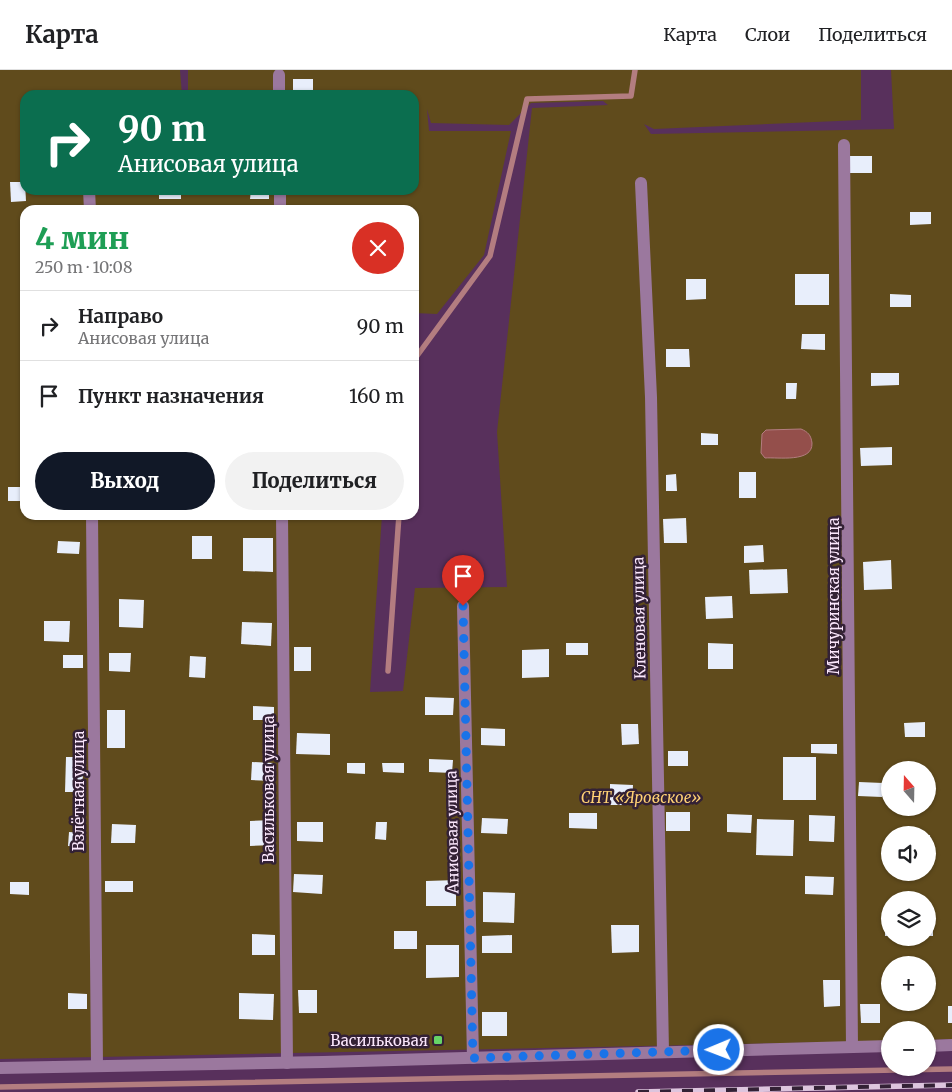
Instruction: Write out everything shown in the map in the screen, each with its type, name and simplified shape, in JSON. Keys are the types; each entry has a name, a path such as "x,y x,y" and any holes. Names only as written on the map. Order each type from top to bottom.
{"street":[{"path":"279,75 279,90"},
{"name":"Мичуринская улица","path":"844,145 852,1047"},
{"name":"Кленовая улица","path":"641,183 651,397 663,1052"},
{"name":"Взлётная улица","path":"92,520 97,1066"},
{"name":"Васильковая улица","path":"282,520 287,1063"},
{"name":"Анисовая улица","path":"463,606 473,1058"},
{"path":"936,1046 952,1045"},
{"path":"0,1068 287,1063 881,1046"}],"green space":[{"name":"СНТ «Яровское»","path":"0,70 180,70 182,90 20,90 20,195 419,195 419,90 188,90 188,70 861,70 861,120 654,129 644,124 651,134 894,129 891,70 952,70 952,1039 936,1040 936,1021 881,1021 881,1041 0,1059"}],"shaded area":[{"path":"801,429 809,434 812,440 811,449 807,454 794,458 765,458 761,453 762,434 766,430"}],"building":[{"path":"293,79 313,79 313,90 293,90"},
{"path":"849,156 872,156 872,173 849,173"},
{"path":"10,182 20,182 20,195 26,195 26,201 11,202"},
{"path":"159,195 181,195 181,199 159,199"},
{"path":"250,195 269,195 269,199 250,199"},
{"path":"910,212 931,212 931,224 910,225"},
{"path":"795,274 829,274 829,305 795,305"},
{"path":"686,279 706,279 706,299 686,300"},
{"path":"890,294 911,295 911,307 890,307"},
{"path":"802,334 825,334 825,350 801,349"},
{"path":"666,349 689,349 690,367 666,367"},
{"path":"871,373 899,373 899,385 871,386"},
{"path":"786,383 797,383 796,399 786,399"},
{"path":"701,433 718,434 718,445 701,445"},
{"path":"892,447 892,465 861,466 860,448"},
{"path":"739,472 756,472 756,498 739,498"},
{"path":"676,474 677,491 666,491 666,475"},
{"path":"8,487 20,487 20,501 8,501"},
{"path":"686,518 687,543 664,543 663,519"},
{"path":"192,536 212,536 212,559 192,559"},
{"path":"243,538 273,538 273,572 243,571"},
{"path":"58,541 80,542 79,554 57,553"},
{"path":"763,545 764,562 744,563 744,546"},
{"path":"891,560 892,589 864,590 863,562"},
{"path":"787,569 788,593 750,594 749,570"},
{"path":"732,596 733,618 706,619 705,597"},
{"path":"119,599 144,600 143,628 119,627"},
{"path":"44,621 70,621 69,642 44,641"},
{"path":"242,622 272,623 271,646 241,644"},
{"path":"566,643 588,643 588,655 566,655"},
{"path":"708,643 733,644 733,669 708,669"},
{"path":"294,647 311,647 311,671 294,671"},
{"path":"549,649 549,677 522,678 522,650"},
{"path":"109,653 131,653 130,672 109,671"},
{"path":"63,655 83,655 83,668 63,668"},
{"path":"190,656 206,657 205,678 189,677"},
{"path":"425,697 454,698 453,715 425,715"},
{"path":"253,706 274,707 274,720 253,720"},
{"path":"107,710 125,710 125,748 107,748"},
{"path":"925,722 925,737 905,737 904,723"},
{"path":"621,724 638,724 639,744 622,745"},
{"path":"481,728 505,729 505,746 481,745"},
{"path":"297,733 330,734 330,755 296,754"},
{"path":"811,744 837,744 837,754 811,753"},
{"path":"668,751 688,751 688,766 668,766"},
{"path":"66,757 84,757 82,792 65,792"},
{"path":"783,757 816,757 816,800 783,800"},
{"path":"429,759 453,760 452,773 429,772"},
{"path":"252,762 274,763 273,781 251,780"},
{"path":"347,763 365,763 365,774 347,773"},
{"path":"382,763 404,763 404,773 383,772"},
{"path":"859,782 881,783 881,797 858,796"},
{"path":"610,784 633,785 632,805 610,805"},
{"path":"666,812 690,812 690,831 666,831"},
{"path":"569,813 597,813 597,829 569,828"},
{"path":"727,814 752,815 751,833 727,832"},
{"path":"809,815 835,816 834,842 809,841"},
{"path":"482,818 508,819 507,834 481,833"},
{"path":"757,819 794,820 793,856 756,855"},
{"path":"273,820 273,845 250,846 250,821"},
{"path":"297,822 323,822 323,842 297,841"},
{"path":"376,822 387,822 386,840 375,839"},
{"path":"112,824 136,825 135,843 111,843"},
{"path":"69,832 84,833 84,847 68,846"},
{"path":"294,874 323,875 322,894 293,892"},
{"path":"805,876 834,877 833,895 805,894"},
{"path":"456,880 456,906 426,906 426,881"},
{"path":"105,881 133,881 133,892 105,892"},
{"path":"10,882 29,882 29,895 10,894"},
{"path":"483,892 515,893 514,923 483,922"},
{"path":"611,925 639,925 639,952 612,953"},
{"path":"394,931 417,931 417,949 394,949"},
{"path":"252,934 275,935 275,955 252,955"},
{"path":"512,935 512,953 482,953 482,936"},
{"path":"426,945 459,945 459,977 426,978"},
{"path":"823,980 840,980 840,1006 824,1007"},
{"path":"298,990 317,990 317,1013 299,1013"},
{"path":"68,993 87,994 87,1009 68,1009"},
{"path":"239,993 274,994 273,1020 239,1019"},
{"path":"860,1004 880,1004 880,1023 861,1023"},
{"path":"948,1006 952,1006 952,1023 948,1023"},
{"path":"482,1012 507,1012 507,1036 482,1036"}],"waterway":[{"path":"419,353 490,256 527,99 631,96 635,70"},
{"path":"388,671 399,520"},
{"path":"0,1087 952,1069"}],"railway":[{"path":"638,1092 952,1085"}],"place":[{"name":"Васильковая","path":"438,1040"}],"route":[{"path":"463,606 473,1058 719,1050"}]}
